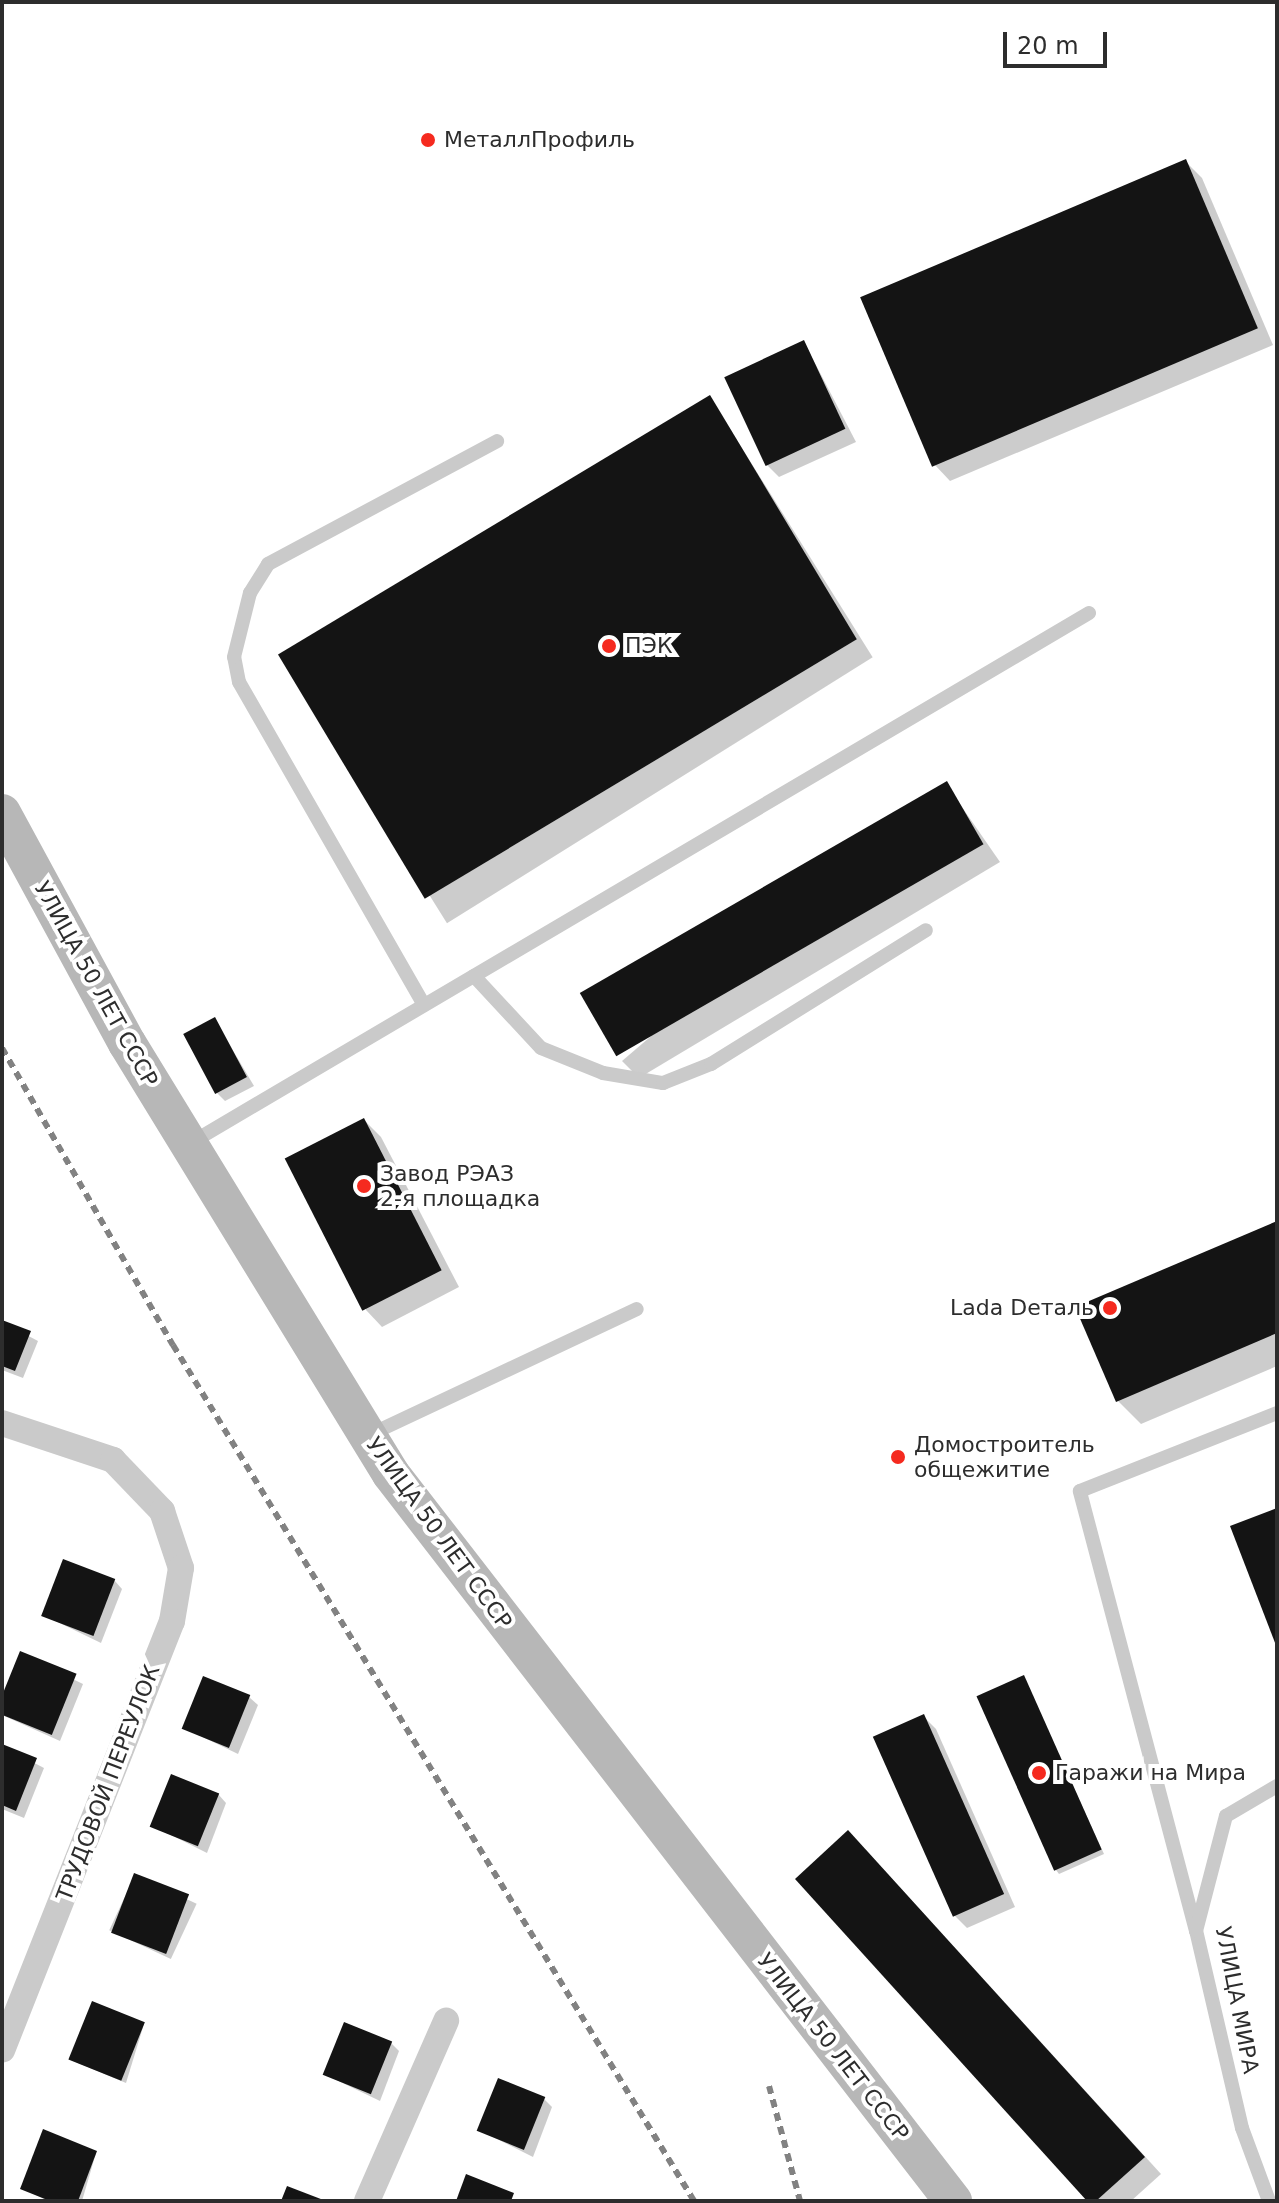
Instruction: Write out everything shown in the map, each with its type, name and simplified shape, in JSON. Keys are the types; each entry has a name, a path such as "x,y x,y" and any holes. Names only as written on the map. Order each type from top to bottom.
{"street":[{"name":"УЛИЦА 50 ЛЕТ СССР","path":"2,813 188,1144 367,1436 953,2201"},
{"name":"ТРУДОВОЙ ПЕРЕУЛОК","path":"2,1423 113,1460 162,1511 181,1568 172,1621 2,2050"},
{"path":"367,2201 446,2021"}],"lane":[{"path":"424,1005 239,682 234,657 242,615 268,564 497,441"},
{"path":"188,1144 1089,613"},
{"path":"474,976 541,1048 603,1073 663,1083 711,1064 926,930"},
{"path":"367,1436 637,1309"},
{"path":"1196,1931 1080,1491 1277,1413"},
{"name":"УЛИЦА МИРА","path":"1269,2201 1242,2128 1196,1931 1226,1816 1277,1786"}],"building":[{"path":"1186,159 1258,328 932,467 860,297"},
{"path":"804,340 845,429 766,466 724,377"},
{"path":"710,395 857,639 425,899 278,655"},
{"path":"947,781 984,844 616,1056 580,993"},
{"path":"215,1017 247,1077 215,1094 183,1034"},
{"path":"364,1118 442,1270 362,1311 285,1158"},
{"path":"1277,1221 1277,1333 1116,1402 1075,1307"},
{"path":"2,1320 31,1331 15,1371 2,1366"},
{"path":"1277,1508 1277,1648 1230,1526"},
{"path":"63,1559 115,1579 93,1636 41,1616"},
{"path":"20,1651 77,1674 52,1735 2,1715 2,1696"},
{"name":"Гаражи на Мира","path":"1024,1675 1102,1849 1054,1871 976,1696"},
{"path":"203,1676 250,1695 229,1748 182,1729"},
{"path":"924,1714 1004,1894 953,1917 873,1737"},
{"path":"2,1744 37,1758 16,1811 2,1805"},
{"path":"171,1774 219,1793 198,1846 150,1827"},
{"path":"848,1830 1145,2157 1096,2201 1087,2201 795,1879"},
{"path":"134,1873 189,1894 166,1954 111,1933"},
{"path":"92,2001 145,2022 121,2081 68,2059"},
{"path":"344,2022 392,2041 371,2094 323,2075"},
{"path":"498,2078 545,2097 524,2150 477,2131"},
{"path":"43,2129 97,2151 78,2201 50,2201 20,2189"},
{"path":"466,2174 514,2193 511,2201 456,2201"},
{"path":"287,2186 326,2201 281,2201"}],"railway":[{"path":"2,1048 173,1345 694,2201"},
{"path":"769,2086 800,2201"}],"place":[{"name":"МеталлПрофиль","path":"428,140"},
{"name":"ПЭК","path":"609,646"},
{"name":"Завод РЭАЗ 2-я площадка","path":"364,1186"},
{"name":"Lada Dеталь","path":"1110,1308"},
{"name":"Домостроитель общежитие","path":"898,1457"},
{"name":"Гаражи на Мира","path":"1039,1773"}]}
